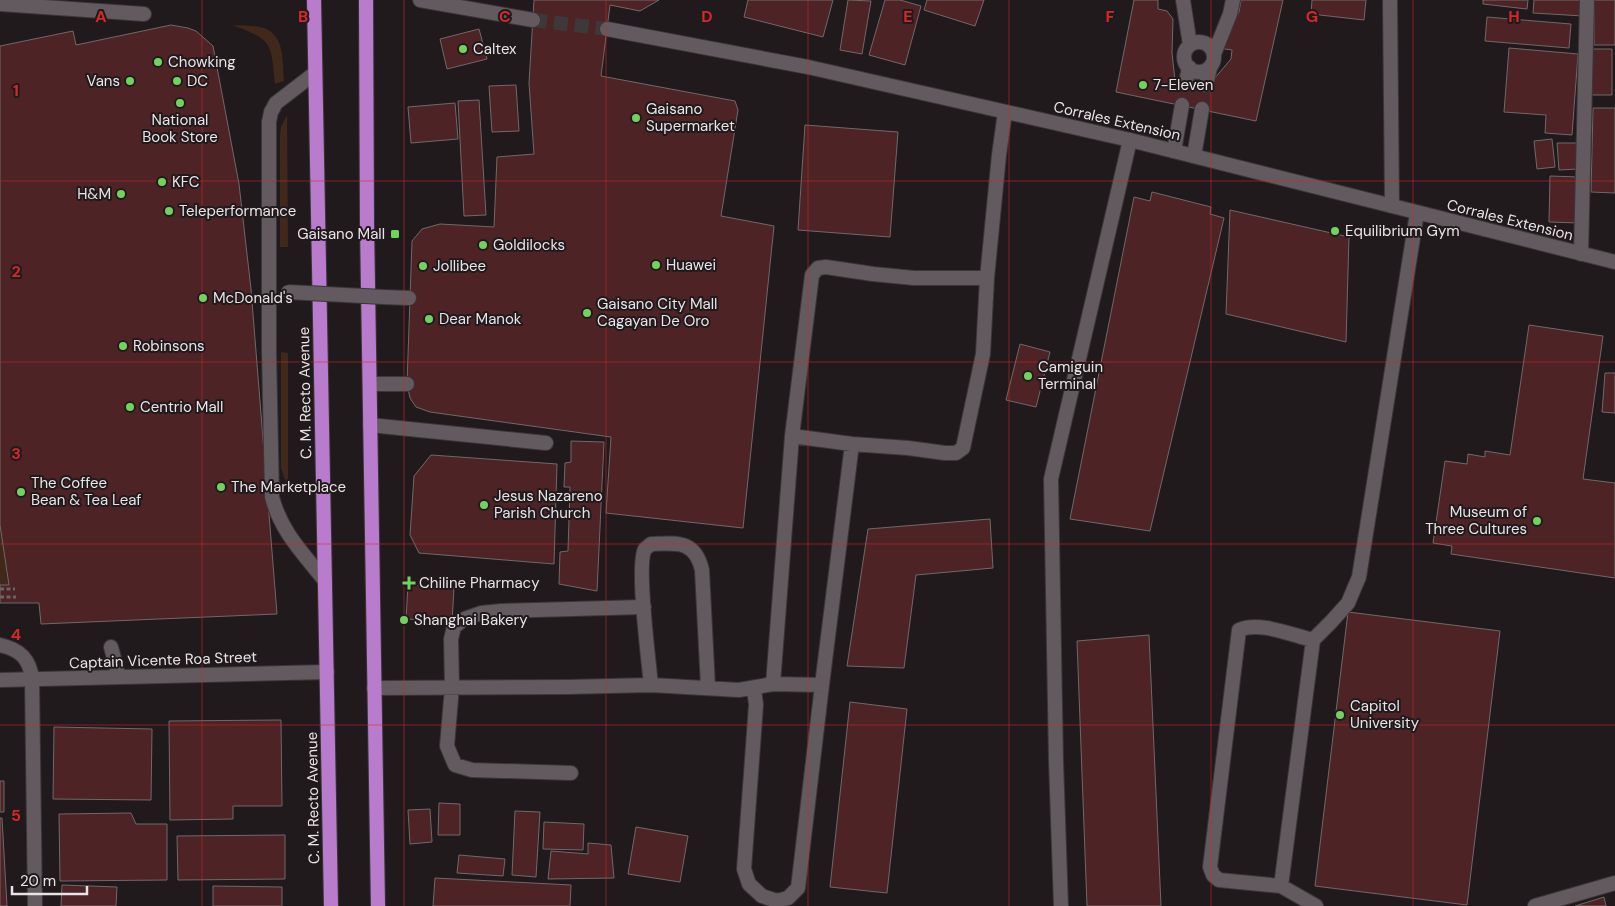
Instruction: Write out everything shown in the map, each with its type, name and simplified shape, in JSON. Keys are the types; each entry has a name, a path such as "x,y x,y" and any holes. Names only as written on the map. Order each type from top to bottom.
{"highway":[{"name":"C. M. Recto Avenue","path":"314,0 331,906"},
{"path":"366,0 370,425 378,906"}],"main road":[{"path":"0,4 9,0"},
{"path":"420,0 533,20"},
{"path":"1182,0 1190,45"},
{"path":"1206,85 1210,68 1213,64 1214,54 1230,14 1233,0"},
{"path":"1390,0 1392,206"},
{"path":"1581,254 1587,0"},
{"path":"0,4 144,14"},
{"name":"Corrales Extension","path":"607,29 808,67 1130,140 1615,262"},
{"path":"1210,68 1206,71 1197,72 1189,67 1184,59 1185,53 1190,45 1200,42 1205,43 1212,49 1214,54"},
{"path":"1186,82 1189,67"},
{"path":"316,74 276,103 271,112 269,122 271,487 276,514 285,530 325,581"},
{"path":"1174,152 1182,105"},
{"path":"1194,156 1202,109"},
{"path":"792,436 945,453 956,453 963,448 983,354 987,278 999,155 1006,112"},
{"path":"1061,906 1056,761 1051,479 1130,140"},
{"path":"1281,886 1313,640 1348,602 1359,577 1417,213"},
{"path":"774,684 792,436 812,275 818,268 826,267 914,278 987,278"},
{"path":"288,292 409,298"},
{"path":"370,384 407,384"},
{"path":"370,425 546,444"},
{"path":"754,688 756,705 744,869 749,884 762,896 777,901 788,898 798,888 852,444"},
{"path":"651,685 642,561 645,550 651,544 672,543 689,547 699,557 702,570 708,687"},
{"path":"571,773 472,770 455,765 447,746 452,687 451,639 454,627 464,619 481,613 644,607"},
{"path":"1313,640 1257,626 1239,630 1210,867 1213,874 1219,880 1281,886 1316,906"},
{"path":"0,645 20,652 31,670 35,906"},
{"path":"111,647 119,678"},
{"name":"Captain Vicente Roa Street","path":"0,680 327,672"},
{"path":"374,688 651,685 739,690 774,684 822,685"},
{"path":"1535,906 1615,883"}],"path":[{"path":"0,589 15,589"},
{"path":"0,597 16,597"}],"shaded area":[{"path":"232,25 260,27 274,35 281,49 284,81 275,84 270,51 263,39"},
{"path":"287,115 288,247 280,247 280,135 281,127"},
{"path":"281,352 288,353 288,488 281,468"},
{"path":"0,525 9,585 0,585"}],"building":[{"name":"Gaisano City Mall Cagayan De Oro","path":"534,0 659,0 640,11 610,5 601,76 735,101 738,110 721,216 774,226 743,528 606,513 611,437 430,412 416,407 410,398 407,384 412,241 422,229 440,224 494,227 497,157 534,154 529,83"},
{"path":"748,0 833,0 823,37 744,17"},
{"path":"848,0 871,1 862,54 840,50"},
{"path":"885,0 900,0 921,6 905,65 869,55"},
{"path":"927,0 984,0 975,26 924,10"},
{"path":"1134,0 1158,0 1158,9 1167,11 1173,19 1172,53 1175,80 1208,86 1231,59 1232,50 1219,48 1239,12 1241,0 1283,0 1256,121 1116,92"},
{"path":"1312,0 1366,0 1364,20 1311,14"},
{"path":"1483,0 1528,0 1527,9 1483,4"},
{"path":"1534,0 1583,0 1583,16 1533,13"},
{"path":"1594,0 1615,0 1615,45 1594,45"},
{"path":"1487,17 1571,24 1569,48 1485,41"},
{"name":"Centrio Mall","path":"171,25 196,31 213,46 239,184 251,289 277,614 41,624 39,603 0,603 0,585 9,585 0,525 0,46 73,31 76,45"},
{"path":"479,29 487,59 447,69 440,39"},
{"path":"1509,48 1578,54 1572,135 1545,133 1546,115 1504,112"},
{"path":"1591,49 1612,49 1612,95 1592,95"},
{"path":"516,85 519,131 492,132 489,86"},
{"path":"479,100 486,215 464,216 458,101"},
{"path":"455,103 458,139 411,143 408,107"},
{"path":"1593,108 1615,108 1615,193 1591,192"},
{"path":"805,125 898,132 890,237 798,230"},
{"path":"1552,139 1555,167 1537,169 1534,141"},
{"path":"1557,143 1578,143 1579,169 1559,170"},
{"path":"1550,176 1579,177 1578,223 1549,222"},
{"path":"1152,192 1211,207 1210,214 1224,218 1150,531 1070,519 1134,197 1150,201"},
{"path":"1230,210 1349,237 1346,342 1226,314"},
{"path":"1529,325 1603,336 1583,479 1615,483 1615,578 1451,554 1452,546 1433,543 1445,461 1467,464 1468,454 1485,457 1485,451 1510,455"},
{"name":"Camiguin Terminal","path":"1020,344 1050,352 1036,407 1006,400"},
{"path":"1605,373 1615,373 1615,413 1602,412"},
{"path":"571,441 604,442 597,591 559,584 560,552 568,551 570,487 564,487 565,463 571,462"},
{"name":"Jesus Nazareno Parish Church","path":"431,455 557,464 554,564 419,553 410,535 414,476"},
{"path":"990,519 993,568 916,575 904,668 847,666 868,529"},
{"path":"408,585 454,588 452,622 406,619"},
{"path":"1348,612 1500,631 1467,905 1315,886"},
{"path":"1149,635 1161,906 1087,906 1077,641"},
{"path":"850,702 907,709 887,893 830,887"},
{"path":"281,720 282,806 233,806 233,819 170,820 169,721"},
{"path":"54,727 152,729 151,800 53,799"},
{"path":"0,781 4,781 4,812 0,812"},
{"path":"439,803 460,804 460,835 438,835"},
{"path":"430,809 432,842 410,844 408,810"},
{"path":"515,811 540,812 536,877 512,875"},
{"path":"131,813 136,824 167,824 167,880 60,881 59,814"},
{"path":"0,818 2,818 7,906 0,906"},
{"path":"544,822 584,824 583,850 543,849"},
{"path":"636,827 688,836 680,882 628,874"},
{"path":"285,835 285,879 178,880 177,836"},
{"path":"588,843 611,845 614,878 548,879 551,851 588,854"},
{"path":"459,855 505,859 503,876 457,873"},
{"path":"435,878 571,885 570,906 433,906"},
{"path":"62,885 117,887 116,906 61,906"},
{"path":"213,886 282,887 282,906 213,906"},
{"path":"1604,897 1606,906 1575,906"}],"tunnel":[{"path":"533,20 607,29"}],"place":[{"name":"Caltex","path":"463,49"},
{"name":"Chowking","path":"158,62"},
{"name":"Vans","path":"130,81"},
{"name":"DC","path":"177,81"},
{"name":"7-Eleven","path":"1143,85"},
{"name":"National Book Store","path":"180,103"},
{"name":"Gaisano Supermarket","path":"636,118"},
{"name":"KFC","path":"162,182"},
{"name":"H&M","path":"121,194"},
{"name":"Teleperformance","path":"169,211"},
{"name":"Equilibrium Gym","path":"1335,231"},
{"name":"Gaisano Mall","path":"395,234"},
{"name":"Goldilocks","path":"483,245"},
{"name":"Huawei","path":"656,265"},
{"name":"Jollibee","path":"423,266"},
{"name":"McDonald's","path":"203,298"},
{"name":"Gaisano City Mall Cagayan De Oro","path":"587,313"},
{"name":"Dear Manok","path":"429,319"},
{"name":"Robinsons","path":"123,346"},
{"name":"Camiguin Terminal","path":"1028,376"},
{"name":"Centrio Mall","path":"130,407"},
{"name":"The Marketplace","path":"221,487"},
{"name":"The Coffee Bean & Tea Leaf","path":"21,492"},
{"name":"Jesus Nazareno Parish Church","path":"484,505"},
{"name":"Museum of Three Cultures","path":"1537,521"},
{"name":"Chiline Pharmacy","path":"409,583"},
{"name":"Shanghai Bakery","path":"404,620"},
{"name":"Capitol University","path":"1340,715"}]}
